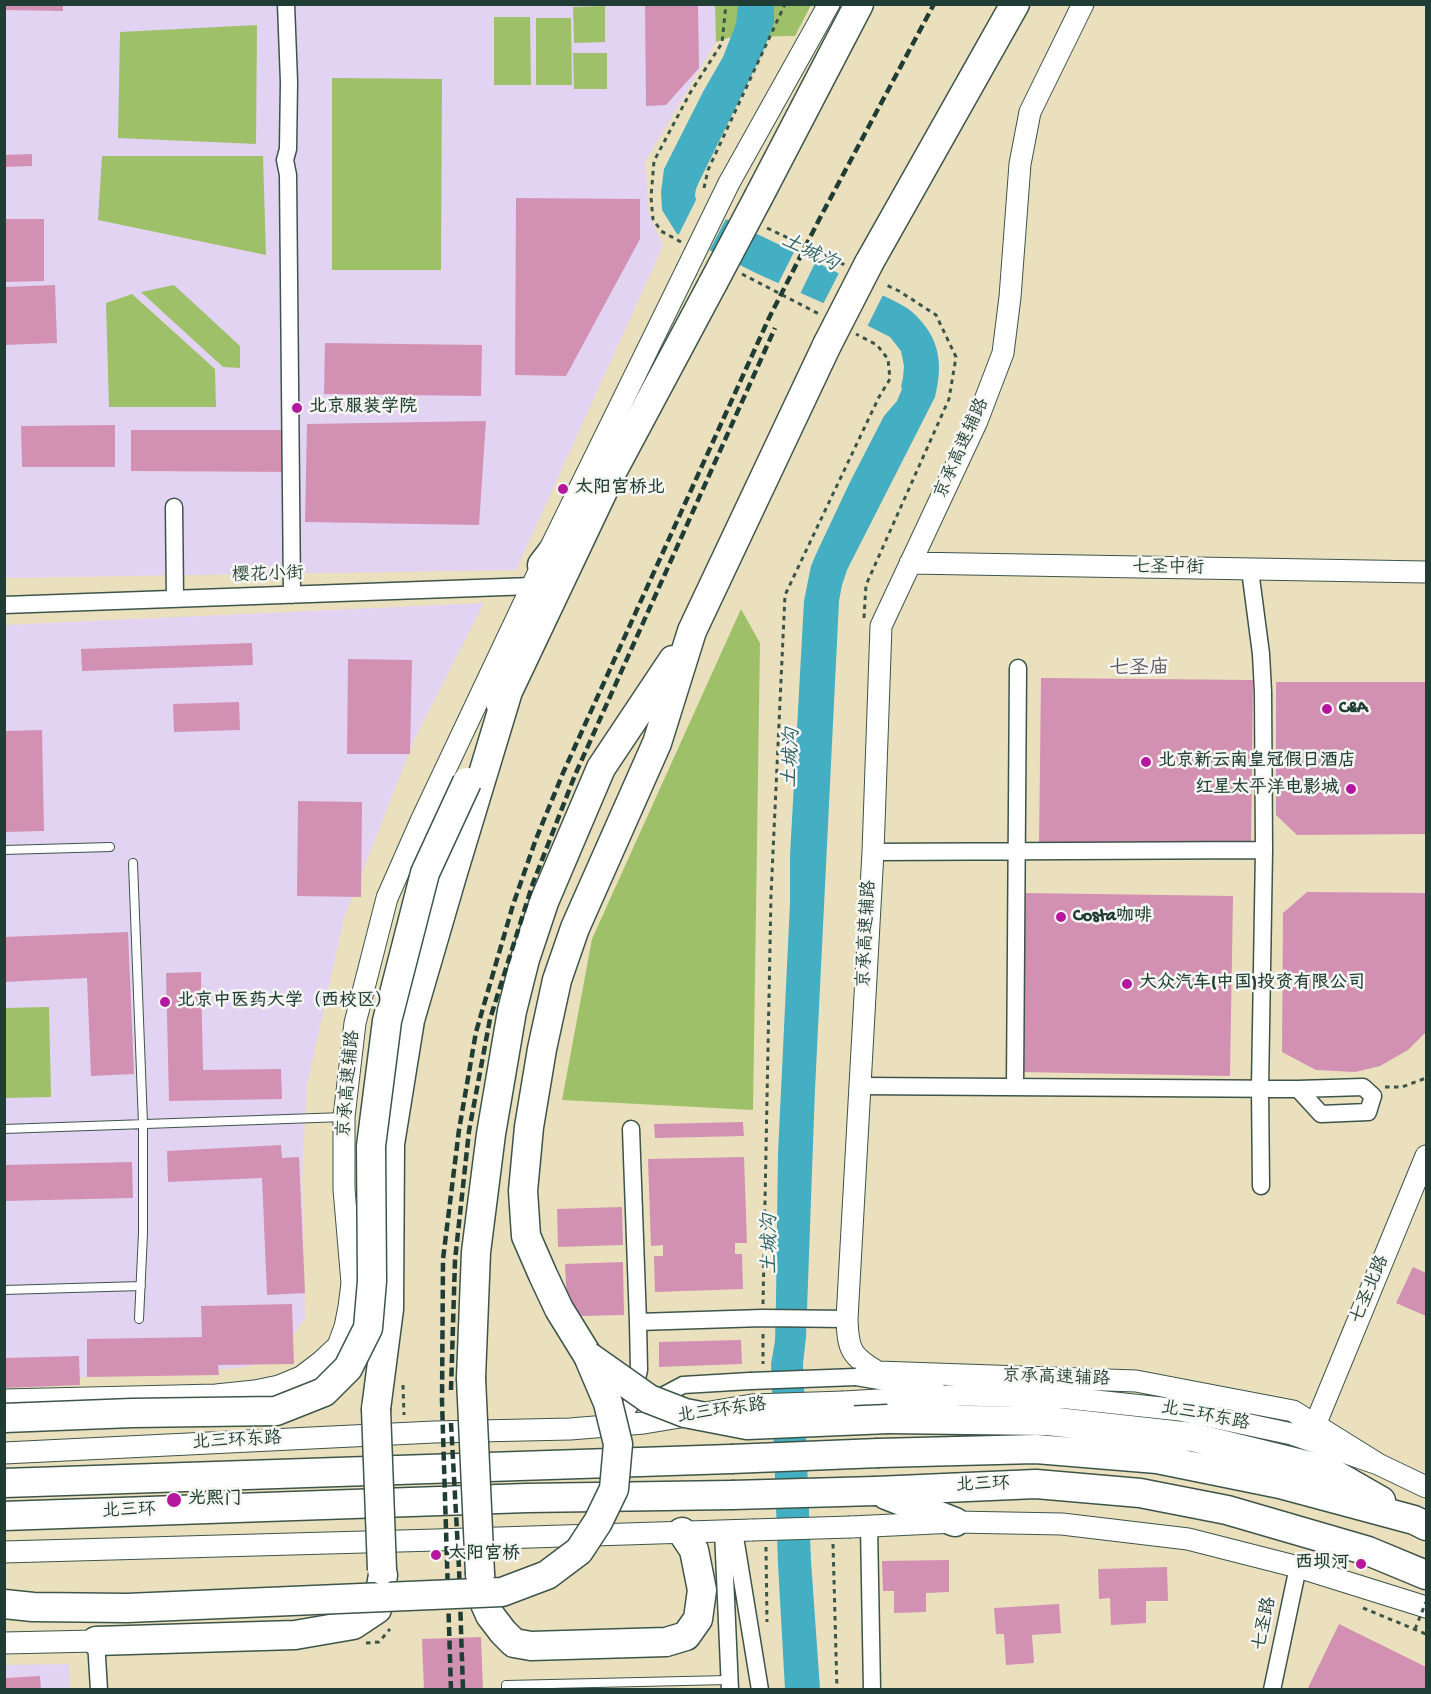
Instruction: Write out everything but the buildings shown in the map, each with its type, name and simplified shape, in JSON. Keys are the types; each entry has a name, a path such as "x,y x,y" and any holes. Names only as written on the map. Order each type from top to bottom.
{"highway":[{"path":"4,1604 127,1608 502,1592 547,1575 579,1551 598,1522 614,1489 618,1444 608,1403 588,1356 560,1309 526,1236 523,1191 531,1116 557,980 575,928 657,743 692,631 826,331 868,263 1009,17 1024,4"},
{"path":"4,1418 276,1411 324,1392 348,1368 368,1328 372,1281 371,1146 387,1021 425,873 509,688 612,472 759,196 850,7"},
{"path":"537,576 612,472"},
{"path":"682,1532 694,1550 702,1590 698,1619 686,1636 666,1642 531,1646 514,1643 490,1615 482,1597 471,1378 476,1252 491,1134 512,1011 525,959 544,903 601,768 692,631"},
{"path":"96,1641 295,1635 353,1625 377,1609 383,1579 376,1409 389,1309 390,1144 410,1020 509,688"},
{"path":"588,1356 649,1399 685,1413 747,1425 888,1419 1048,1421 1192,1437 1327,1470 1420,1523"},
{"name":"北三环","path":"4,1483 1036,1449 1157,1459 1280,1484 1420,1523"},
{"name":"北三环","path":"4,1516 527,1498 876,1491 1036,1484 1140,1493 1227,1510 1368,1551 1426,1575"},
{"path":"876,1491 955,1522"}],"street":[{"path":"286,4 289,82 288,148 285,160 288,175 292,595"},
{"name":"京承高速辅路","path":"1083,4 1030,112 1020,164 1010,297 1003,354 977,421 881,626 873,852 847,1339 854,1355 878,1372 1136,1381 1293,1411 1378,1464"},
{"name":"京承高速辅路","path":"4,1400 216,1395 255,1391 279,1386 301,1377 338,1346 345,1327 352,1283 344,1179 344,1117 355,1023 387,898 537,576 729,183 850,7"},
{"path":"174,507 175,599"},
{"name":"七圣中街","path":"910,563 1426,572"},
{"path":"1250,570 1261,654 1264,850 1260,1088 1261,1186"},
{"name":"樱花小街","path":"4,605 292,595 537,576"},
{"path":"1015,1086 1018,668"},
{"path":"873,852 1264,850"},
{"path":"860,1086 1298,1089 1363,1087 1373,1096 1368,1112 1321,1114 1298,1089"},
{"path":"624,1414 631,1404 639,1370 631,1129"},
{"name":"七圣北路","path":"1315,1425 1426,1156"},
{"path":"639,1322 847,1318"},
{"path":"570,1429 630,1413 683,1385 856,1377 964,1395"},
{"name":"北三环东路","path":"4,1453 404,1434 570,1429 644,1423 752,1405 964,1395 1068,1398 1180,1410 1292,1434 1378,1464 1426,1487"},
{"path":"4,1552 682,1532 744,1533 955,1522 1062,1524 1188,1539 1298,1567 1426,1607"},
{"path":"860,1527 872,1689"},
{"path":"729,1685 744,1533"},
{"path":"744,1533 760,1689"},
{"name":"七圣路","path":"1272,1689 1298,1567"},
{"path":"4,1644 96,1641 99,1689"}],"lane":[{"path":"4,850 110,847"},
{"path":"133,863 143,1124 143,1233 139,1319"},
{"path":"4,1129 344,1117"},
{"path":"4,1290 141,1286"},
{"path":"506,1689 506,1685 729,1685"}],"path":[{"path":"686,245 661,231 653,219 651,196 654,161 690,93 722,43 726,4"},
{"path":"739,273 826,331"},
{"path":"763,1365 767,1318 771,895 785,595 890,379 888,359 877,345 856,334"},
{"path":"1363,1087 1402,1087 1426,1078"},
{"path":"403,1377 404,1434"},
{"path":"744,1533 767,1623"},
{"path":"833,1560 837,1689"},
{"path":"1415,1629 1426,1602"},
{"path":"1361,1607 1426,1634"}],"shaded area":[{"name":"北京服装学院","path":"4,5 715,5 716,42 645,162 649,214 663,246 516,570 5,578"},
{"name":"北京中医药大学（西校区）","path":"484,603 415,738 344,918 307,1085 302,1176 305,1319 270,1361 240,1368 5,1382 4,625"},
{"path":"69,1664 70,1689 5,1689 4,1665"}],"green space":[{"path":"715,5 811,5 795,36 731,37 716,42"},
{"path":"605,6 605,42 574,43 573,7"},
{"path":"494,17 530,17 531,85 494,85"},
{"path":"536,18 571,18 572,85 536,85"},
{"path":"257,25 256,144 118,138 120,32"},
{"path":"573,53 607,53 607,89 574,89"},
{"path":"332,78 442,79 441,270 332,270"},
{"path":"102,156 263,156 266,255 98,220"},
{"path":"174,285 240,346 240,368 223,367 141,292"},
{"path":"132,294 215,369 216,407 109,407 106,303"},
{"path":"741,609 760,643 753,1110 562,1100 592,939"},
{"path":"49,1007 51,1097 5,1098 5,1008"}],"water":[{"path":"738,5 774,5 774,23 763,52 699,182 695,192 697,201 701,207 907,308 914,313 931,335 935,343 939,366 935,397 847,570 839,601 803,1364 811,1561 820,1689 785,1689 771,1364 775,1341 778,1153 790,903 790,856 804,601 811,566 817,552 884,416 897,401 902,389 904,366 901,351 890,337 677,234 662,210 661,192 664,169 723,57 736,24"}],"pier":[{"path":"698,196 698,200 703,205 727,217 708,253 677,238"},
{"path":"796,248 817,259 799,296 777,286"},
{"path":"840,271 884,293 866,329 822,306"}],"railway":[{"path":"451,1690 442,1401 443,1259 459,1130 476,1032 513,905 536,839 563,773 769,318 934,4"},
{"path":"451,1390 455,1260 469,1131 490,1019 533,883 575,775 775,328"},
{"path":"451,1423 463,1690"}],"place":[{"name":"北京服装学院","path":"297,408"},
{"name":"太阳宫桥北","path":"563,489"},
{"name":"C&A","path":"1327,709"},
{"name":"北京新云南皇冠假日酒店","path":"1146,762"},
{"name":"红星太平洋电影城","path":"1351,789"},
{"name":"Costa咖啡","path":"1061,917"},
{"name":"大众汽车(中国)投资有限公司","path":"1127,984"},
{"name":"北京中医药大学（西校区）","path":"165,1002"},
{"name":"光熙门","path":"174,1500"},
{"name":"太阳宫桥","path":"436,1555"},
{"name":"西坝河","path":"1361,1564"}],"district":[{"name":"七圣庙","path":"1139,670"}],"water label":[{"name":"土城沟","path":"809,254"},
{"name":"土城沟","path":"793,758"},
{"name":"土城沟","path":"772,1244"}]}
